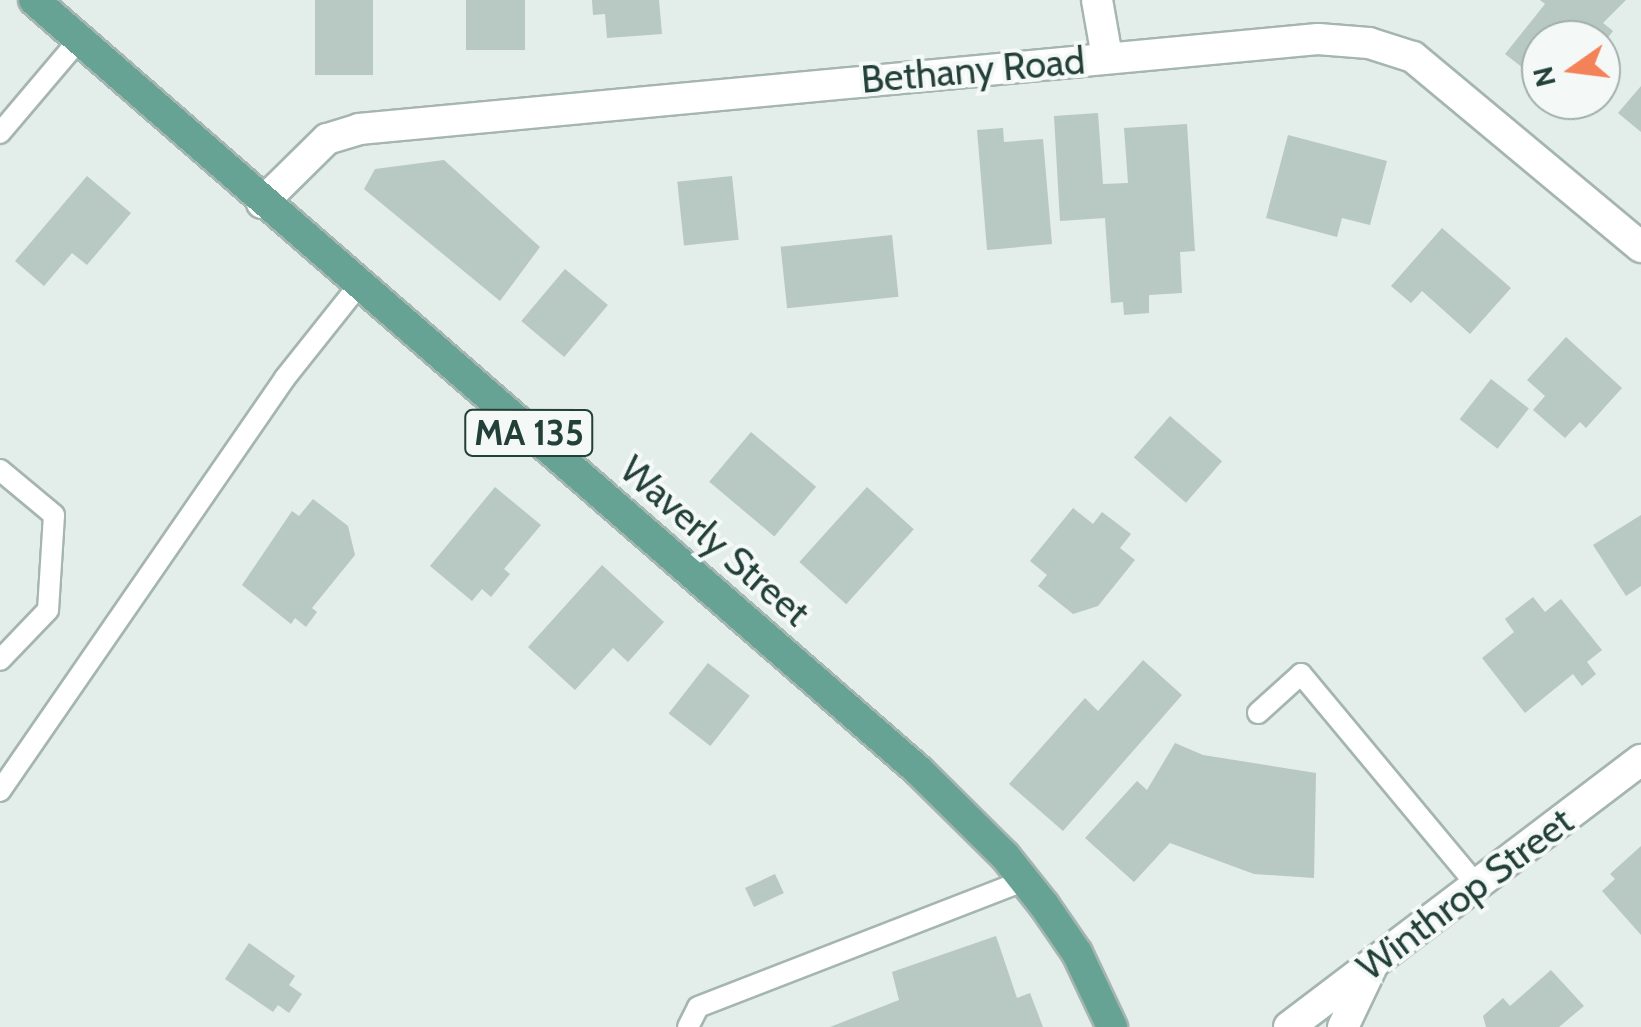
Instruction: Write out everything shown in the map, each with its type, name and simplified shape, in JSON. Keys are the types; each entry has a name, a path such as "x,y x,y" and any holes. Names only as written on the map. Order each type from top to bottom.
{"main road":[{"name":"Waverly Street","path":"34,0 262,203 919,771 1025,880 1078,954 1112,1027"}],"street":[{"path":"1097,0 1107,57"},
{"name":"Bethany Road","path":"262,203 327,139 359,129 1318,40 1369,43 1413,57 1454,84 1641,248"},
{"name":"Winthrop Street","path":"1289,1027 1641,760"},
{"path":"1343,1027 1373,964"}],"lane":[{"path":"3,122 79,40"},
{"path":"0,791 285,378 358,285"},
{"path":"0,470 54,515 48,610 0,660"},
{"path":"1258,713 1301,674 1476,886"},
{"path":"688,1027 698,1007 1025,880"}],"building":[{"path":"315,0 373,0 373,75 315,75"},
{"path":"466,0 525,0 525,50 466,50"},
{"path":"592,0 659,0 662,34 607,38 605,14 593,15"},
{"path":"1540,0 1626,0 1606,20 1532,20 1545,4"},
{"path":"1521,34 1521,66 1505,54"},
{"path":"1641,86 1641,132 1621,115 1621,109"},
{"path":"1098,113 1103,184 1128,183 1124,128 1187,124 1195,251 1180,252 1182,293 1149,295 1149,313 1124,315 1123,302 1111,303 1105,218 1060,221 1054,116"},
{"path":"1003,128 1004,142 1043,139 1052,244 987,250 977,130"},
{"path":"1288,135 1387,161 1370,225 1342,218 1337,237 1266,218"},
{"path":"444,160 540,247 500,301 364,189 375,169"},
{"path":"87,176 131,213 87,265 72,253 44,286 15,261"},
{"path":"732,176 739,240 684,245 677,182"},
{"path":"1442,228 1511,288 1470,334 1422,291 1411,303 1391,286"},
{"path":"892,235 898,297 787,308 781,247"},
{"path":"565,269 608,305 564,357 521,321"},
{"path":"1566,337 1622,388 1586,428 1580,422 1565,438 1533,410 1545,396 1527,380"},
{"path":"1491,379 1529,409 1497,449 1460,419"},
{"path":"1170,416 1222,461 1186,503 1134,458"},
{"path":"751,432 816,487 774,536 709,482"},
{"path":"495,487 541,525 504,569 510,574 491,597 482,589 472,601 430,566"},
{"path":"867,487 914,529 846,604 799,562"},
{"path":"313,499 348,526 355,555 312,608 317,612 306,627 295,618 291,624 242,585 292,511 299,516"},
{"path":"1073,508 1093,524 1102,512 1131,534 1120,548 1135,560 1098,606 1073,614 1038,586 1047,575 1030,561"},
{"path":"1641,515 1641,586 1626,596 1593,545"},
{"path":"602,565 664,622 628,662 613,648 575,690 528,647"},
{"path":"1533,597 1545,612 1561,599 1602,650 1587,662 1596,674 1582,686 1573,674 1525,713 1482,658 1514,632 1505,619"},
{"path":"1143,660 1182,695 1063,831 1009,784 1085,698 1098,711"},
{"path":"708,663 750,696 710,746 669,713"},
{"path":"1175,743 1203,755 1316,773 1314,878 1254,874 1170,843 1134,882 1085,838 1137,781 1147,790"},
{"path":"1641,846 1641,935 1602,891 1615,879 1610,874"},
{"path":"775,874 784,893 754,907 745,888"},
{"path":"996,936 1017,998 1030,993 1043,1027 830,1027 899,1000 892,972"},
{"path":"249,943 295,976 289,985 302,994 289,1013 278,1005 273,1012 225,979"},
{"path":"1551,970 1584,1006 1559,1027 1486,1027 1483,1016 1503,998 1510,1006"}]}
